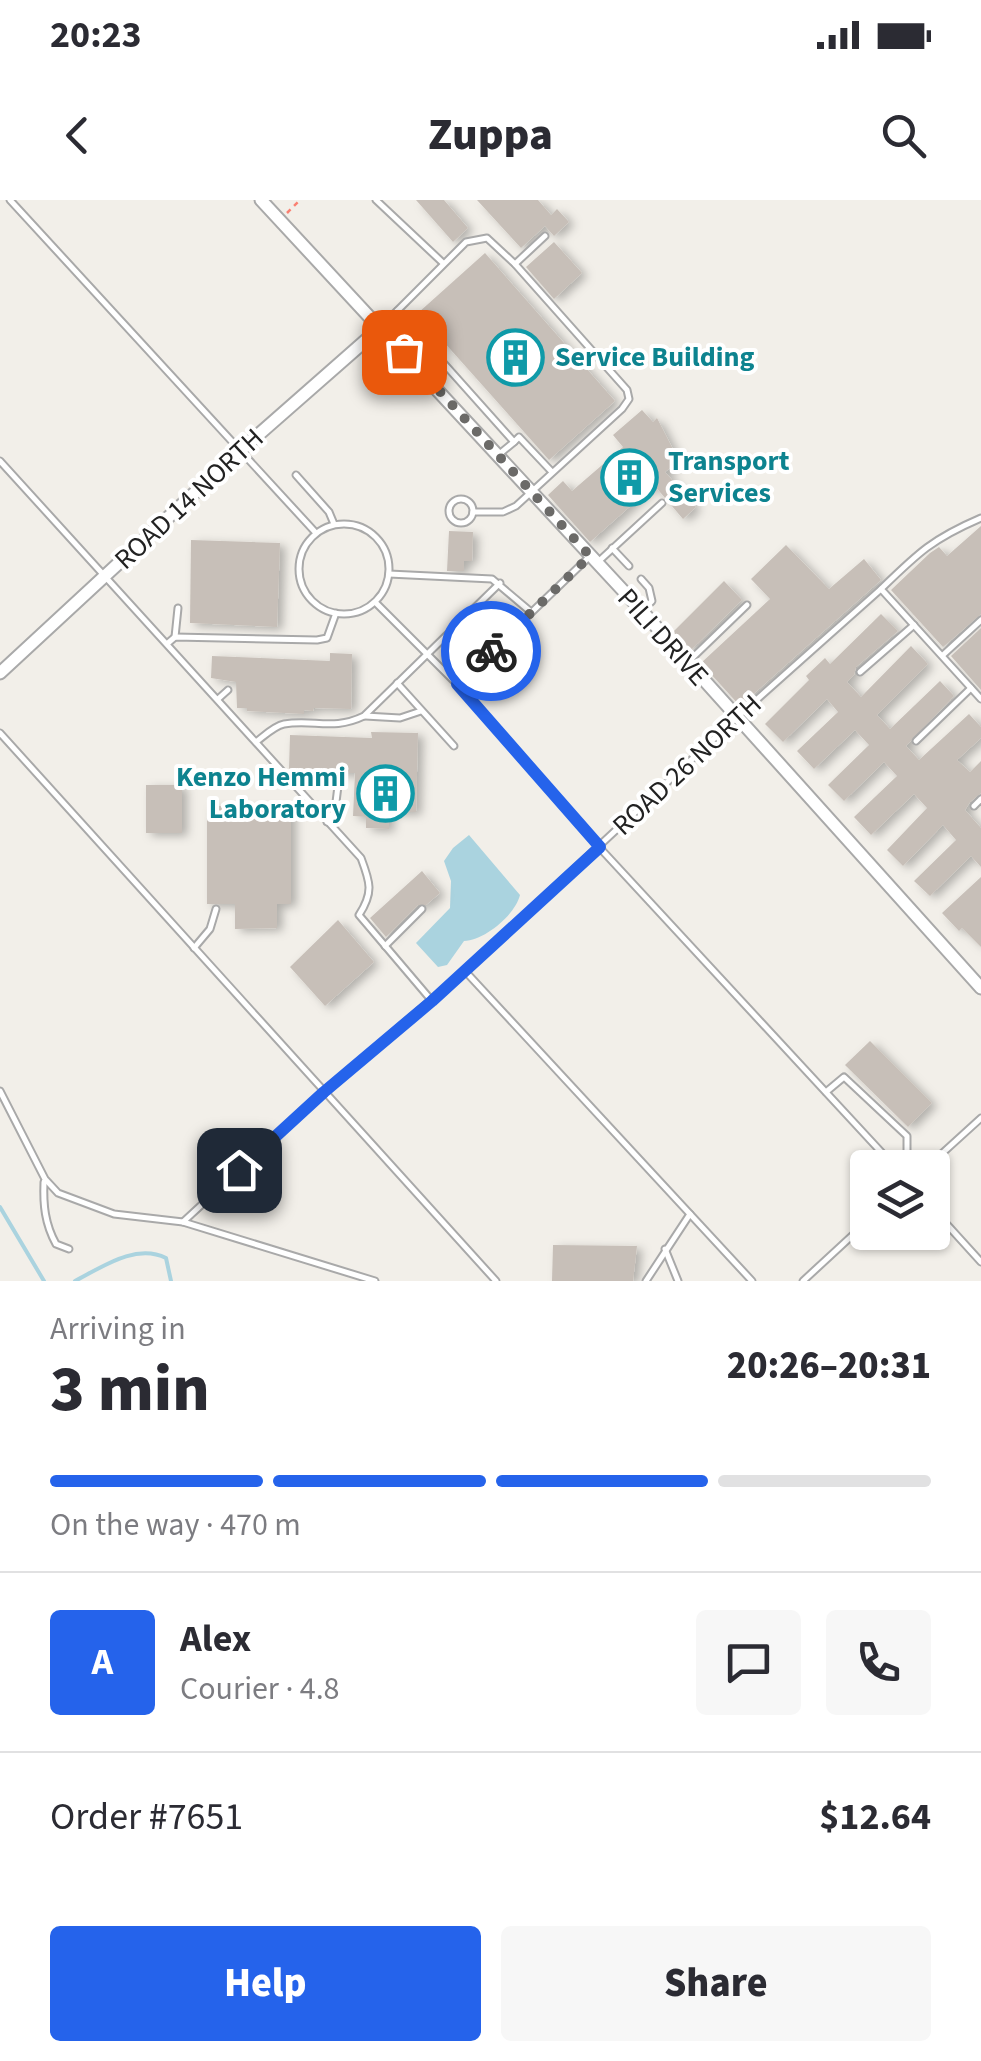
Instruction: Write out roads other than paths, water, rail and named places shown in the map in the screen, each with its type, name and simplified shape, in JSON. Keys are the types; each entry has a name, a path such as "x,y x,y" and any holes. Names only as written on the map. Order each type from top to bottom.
{"street":[{"name":"PILI DRIVE","path":"261,200 642,611 981,988"},
{"name":"ROAD 14 NORTH","path":"0,674 241,450 381,327"}],"lane":[{"path":"10,200 316,534"},
{"path":"376,200 443,264"},
{"path":"515,264 545,236"},
{"path":"381,327 466,242 487,238 627,390 629,399 532,492 503,512 473,512"},
{"path":"397,311 514,442"},
{"path":"497,456 519,437 552,472"},
{"path":"0,462 361,858 369,880 370,900 360,915 432,1001"},
{"path":"296,475 334,524"},
{"path":"462,498 469,502 473,512 462,523 454,521 449,510 452,503 462,498"},
{"path":"457,684 531,612 662,503"},
{"name":"ROAD 26 NORTH","path":"182,1222 324,1092 465,971 921,549 943,534 981,518"},
{"path":"334,524 362,527 374,535 389,560 389,574 375,602 350,614 336,613 311,599 300,572 306,544 334,524"},
{"path":"612,548 629,566"},
{"path":"389,574 492,579 531,612"},
{"path":"640,579 649,588 652,601 642,611"},
{"path":"256,742 281,724 330,726 348,724 364,716 500,583"},
{"path":"881,589 980,696"},
{"path":"375,602 457,684 600,847 882,1150"},
{"path":"687,663 746,605"},
{"path":"175,637 178,608"},
{"path":"168,643 175,637 317,640 327,638 336,613"},
{"path":"942,656 981,620"},
{"path":"860,672 914,625"},
{"path":"397,683 454,746"},
{"path":"916,740 971,688"},
{"path":"218,699 228,690"},
{"path":"364,716 400,718 421,710"},
{"path":"0,733 496,1281"},
{"path":"328,822 335,810 339,778"},
{"path":"974,806 981,799"},
{"path":"194,948 210,929 216,908"},
{"path":"385,946 422,909"},
{"path":"465,971 752,1281"},
{"path":"826,1092 844,1077 907,1136 907,1150"},
{"path":"0,1090 45,1179 58,1193 114,1214 182,1222 375,1281"},
{"path":"946,1150 981,1118"},
{"path":"45,1179 43,1203 50,1232 56,1244 69,1249"},
{"path":"646,1281 690,1214"},
{"path":"950,1228 981,1262"},
{"path":"803,1281 850,1238"},
{"path":"665,1250 678,1281"}],"water":[{"path":"469,835 520,895 498,925 464,941 447,965 438,967 416,943 450,908 451,881 444,861"}],"waterway":[{"path":"0,1207 44,1281"},
{"path":"75,1281 119,1259 143,1253 166,1258 171,1281"}],"place":[{"name":"Service Building","path":"516,357"},
{"name":"Transport Services","path":"629,477"},
{"name":"Kenzo Hemmi Laboratory","path":"385,793"}]}
